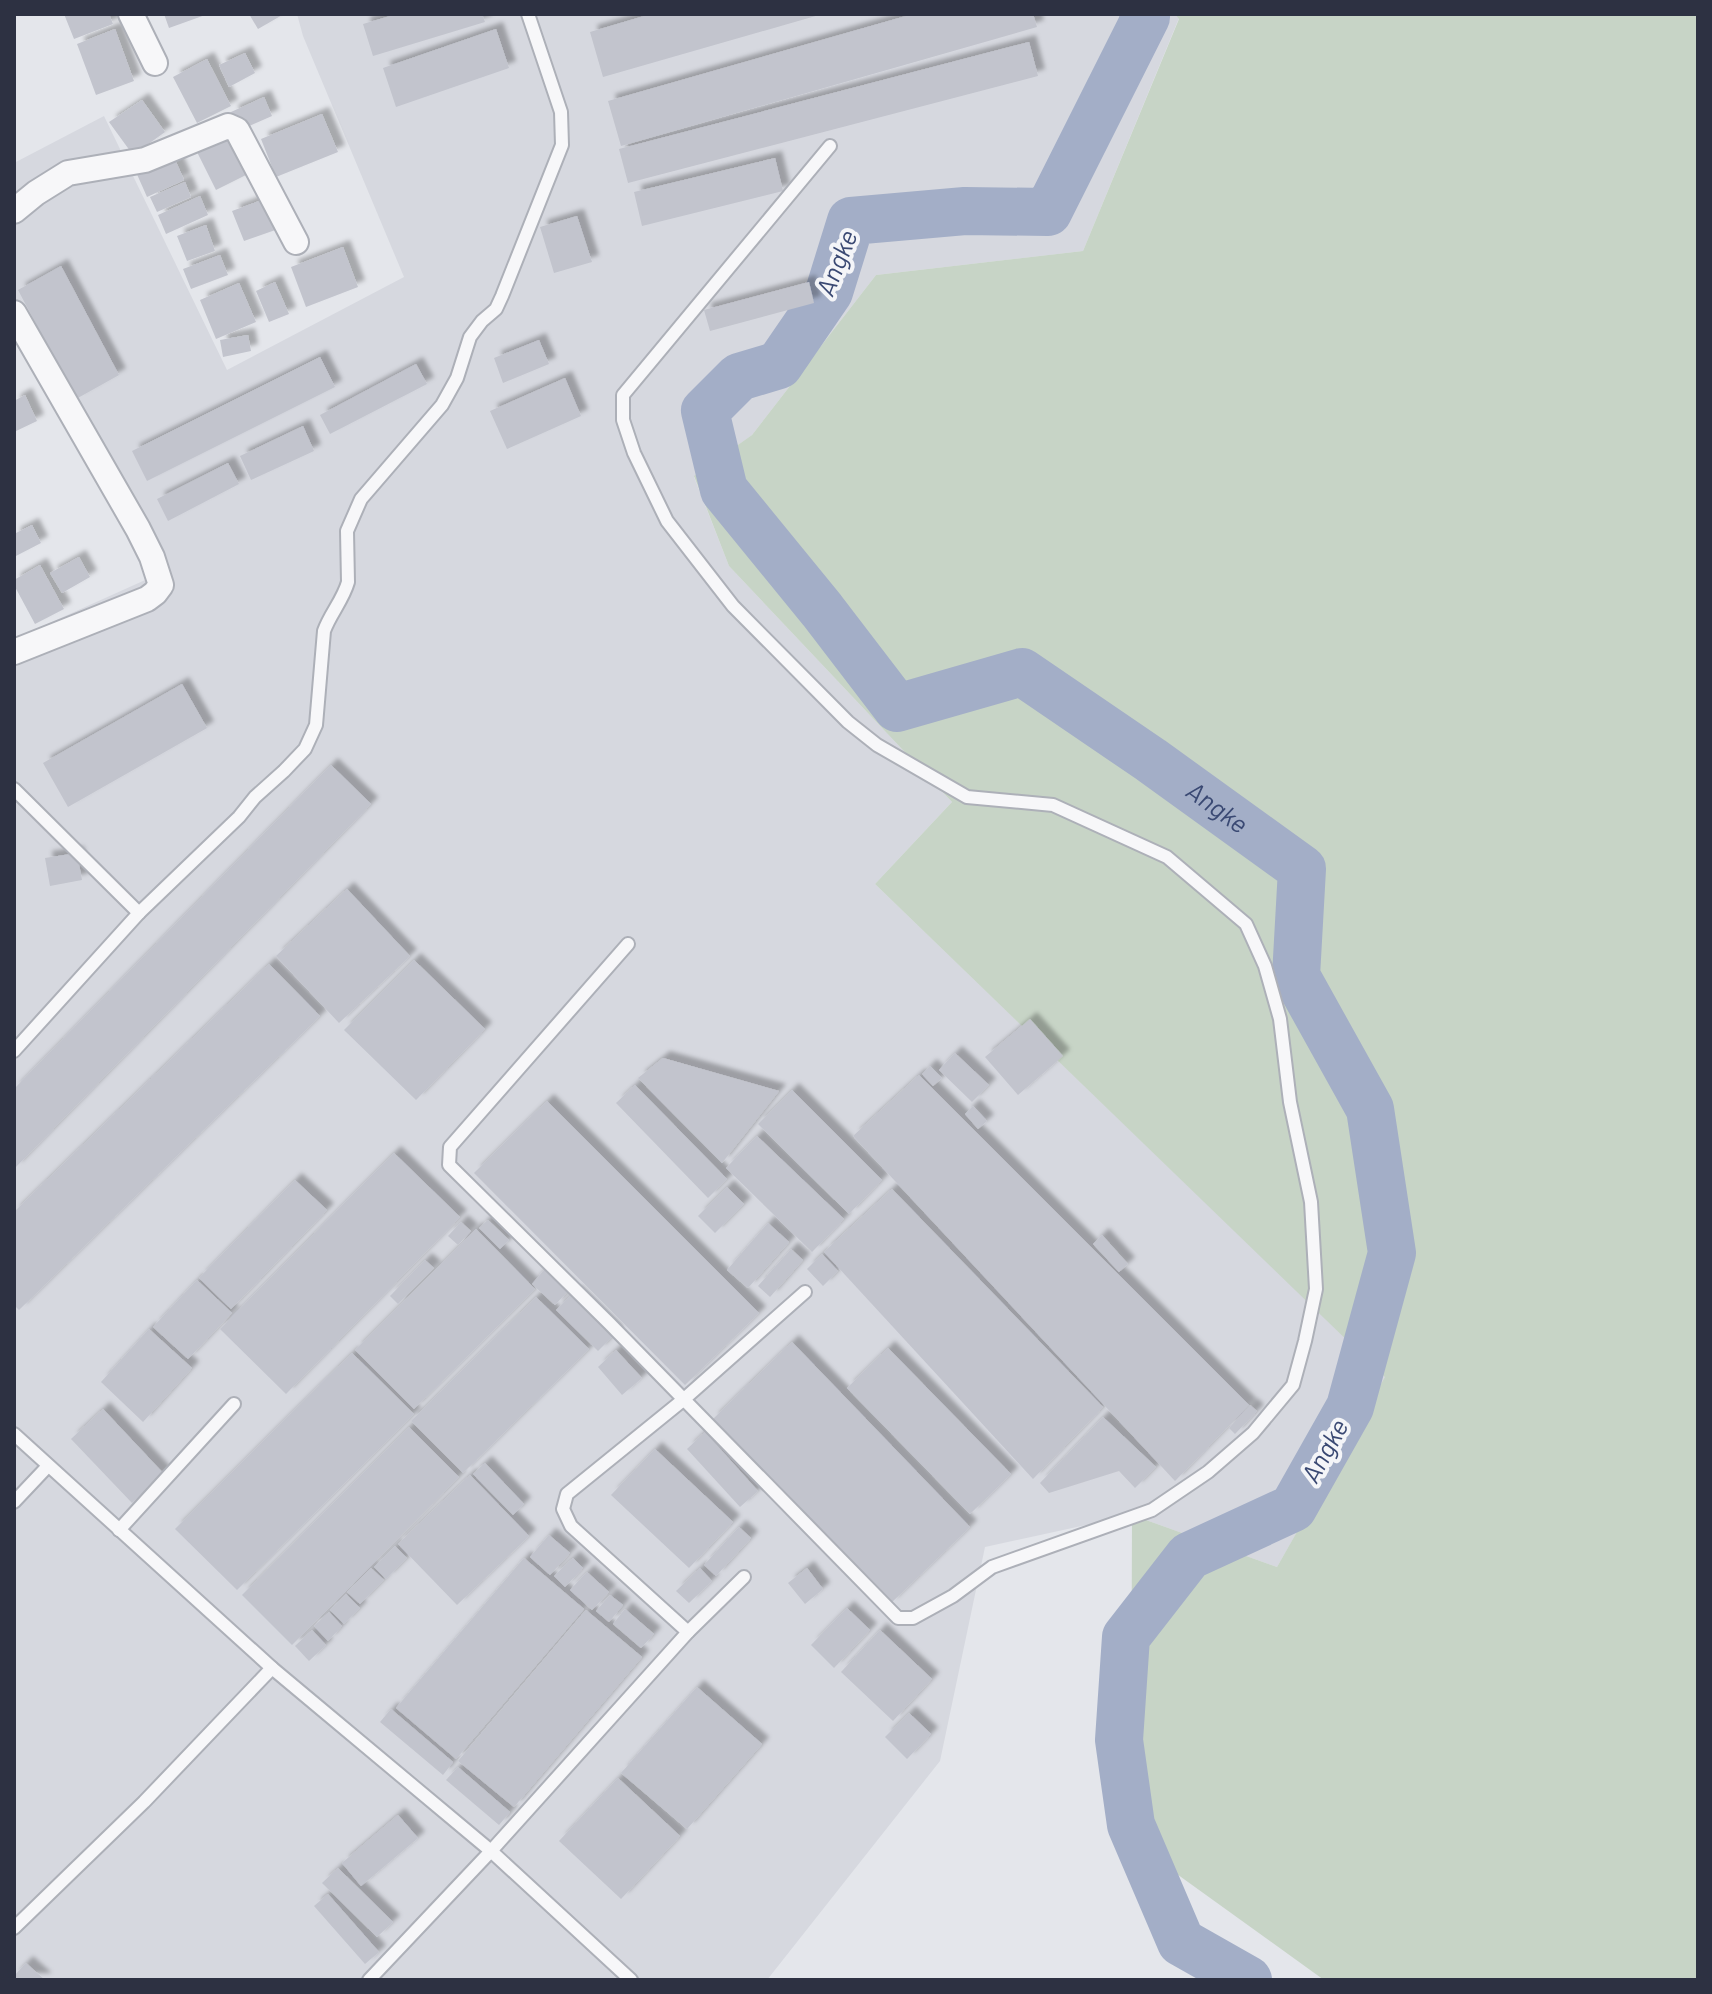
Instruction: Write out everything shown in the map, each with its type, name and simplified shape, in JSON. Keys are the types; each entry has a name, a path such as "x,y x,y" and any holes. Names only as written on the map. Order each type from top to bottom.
{"street":[{"path":"131,14 155,63"},
{"path":"14,211 68,173 145,160 228,126 237,130 296,242"},
{"path":"14,313 138,529 161,585 147,599 14,652"}],"lane":[{"path":"14,1051 139,913 305,749 316,725 324,631 348,582 347,531 351,519 361,499 442,405 457,378 470,337 496,309 502,296 562,145 561,112 528,14"},
{"path":"628,944 450,1147 449,1165 609,1323 898,1618 913,1618 953,1596 992,1567 1152,1510 1208,1472 1253,1433 1293,1385 1316,1289 1311,1202 1290,1102 1280,1019 1265,966 1246,924 1167,857 1053,805 967,797 877,745 848,722 733,606 667,521 634,453 623,420 623,395 830,146"},
{"path":"14,789 139,913"},
{"path":"688,1632 571,1526 563,1509 567,1494 683,1400 805,1292"},
{"path":"119,1530 234,1404"},
{"path":"14,1434 272,1668 491,1851 631,1980"},
{"path":"14,1502 48,1466"},
{"path":"369,1980 491,1851 688,1632 744,1577"},
{"path":"14,1928 144,1802 272,1668"}],"shaded area":[{"path":"297,14 1175,14 1179,18 1083,251 876,275 752,435 694,477 729,566 952,802 875,884 1386,1377 1277,1567 1132,1515 985,1547 940,1761 767,1980 14,1980 14,639 163,572 14,295 14,163 104,116 227,370 404,277 303,36"}],"green space":[{"path":"1175,14 1698,14 1698,1980 1324,1980 1131,1841 1132,1515 1277,1567 1385,1377 875,884 952,802 729,566 694,476 752,435 876,275 1083,251 1179,19"}],"building":[{"path":"64,14 109,14 113,24 74,39"},
{"path":"164,14 208,14 169,28"},
{"path":"249,14 284,14 258,29"},
{"path":"397,14 482,14 485,22 373,56 363,24"},
{"path":"651,14 819,15 603,77 590,32"},
{"path":"913,14 1033,14 1037,27 621,146 608,101"},
{"path":"115,29 134,81 96,95 77,44"},
{"path":"496,29 509,68 396,107 383,68"},
{"path":"1029,42 1038,76 628,183 619,149"},
{"path":"245,53 255,73 229,87 219,65"},
{"path":"207,59 231,106 197,123 173,77"},
{"path":"264,97 272,116 240,130 231,112"},
{"path":"142,100 165,132 133,155 109,122"},
{"path":"322,114 338,152 276,177 261,139"},
{"path":"228,134 248,174 216,190 196,150"},
{"path":"173,155 184,180 147,197 136,172"},
{"path":"775,158 783,191 642,226 634,192"},
{"path":"185,182 191,197 157,212 150,197"},
{"path":"200,196 208,215 166,234 158,215"},
{"path":"270,197 281,228 244,241 232,211"},
{"path":"577,216 592,262 554,273 540,227"},
{"path":"206,225 215,251 187,261 177,236"},
{"path":"343,247 358,287 306,307 291,267"},
{"path":"220,255 228,275 191,289 183,269"},
{"path":"61,266 119,375 76,399 18,290"},
{"path":"275,282 289,314 269,322 256,291"},
{"path":"809,282 814,303 710,331 704,310"},
{"path":"239,283 256,322 216,339 200,300"},
{"path":"248,335 251,351 223,357 220,340"},
{"path":"539,340 549,364 503,383 494,358"},
{"path":"320,357 335,387 147,481 132,451"},
{"path":"416,364 427,384 330,434 320,415"},
{"path":"565,378 581,416 507,449 490,411"},
{"path":"25,395 37,421 14,432 14,401"},
{"path":"303,426 314,451 251,480 240,456"},
{"path":"228,463 239,484 168,521 157,499"},
{"path":"32,525 41,543 14,557 14,534"},
{"path":"79,557 90,577 62,593 50,573"},
{"path":"40,565 64,609 35,624 14,580"},
{"path":"182,684 207,728 68,807 43,763"},
{"path":"331,765 371,804 14,1169 14,1089"},
{"path":"77,853 82,880 50,886 45,858"},
{"path":"347,889 410,956 339,1023 276,956"},
{"path":"414,960 485,1029 416,1100 344,1030"},
{"path":"269,964 320,1016 19,1310 14,1305 14,1212"},
{"path":"1030,1019 1063,1056 1018,1095 985,1057"},
{"path":"955,1053 989,1085 972,1102 939,1070"},
{"path":"663,1058 779,1091 722,1163 638,1078"},
{"path":"930,1066 942,1078 933,1086 922,1074"},
{"path":"919,1075 1249,1405 1175,1481 853,1136"},
{"path":"635,1085 727,1179 708,1198 616,1103"},
{"path":"792,1090 882,1180 849,1214 758,1124"},
{"path":"547,1101 759,1313 685,1385 474,1173"},
{"path":"973,1106 987,1121 978,1129 965,1114"},
{"path":"757,1136 844,1219 812,1252 726,1168"},
{"path":"394,1153 460,1217 286,1394 220,1329"},
{"path":"295,1180 327,1210 231,1309 199,1278"},
{"path":"727,1187 744,1204 715,1233 698,1216"},
{"path":"892,1189 1103,1407 1033,1479 824,1252"},
{"path":"488,1220 509,1240 500,1249 479,1228"},
{"path":"461,1222 471,1231 458,1245 448,1236"},
{"path":"768,1223 789,1242 748,1288 727,1270"},
{"path":"476,1229 535,1289 414,1409 355,1350"},
{"path":"1102,1235 1128,1264 1119,1272 1093,1244"},
{"path":"791,1249 803,1260 770,1297 758,1286"},
{"path":"822,1254 838,1271 823,1286 807,1269"},
{"path":"425,1260 434,1268 398,1304 390,1296"},
{"path":"545,1269 569,1290 555,1305 532,1284"},
{"path":"197,1280 232,1313 188,1359 153,1327"},
{"path":"574,1292 616,1333 598,1351 556,1310"},
{"path":"536,1297 589,1349 463,1473 411,1421"},
{"path":"149,1329 192,1368 143,1422 101,1382"},
{"path":"792,1342 970,1527 890,1604 712,1420"},
{"path":"888,1348 1011,1474 970,1514 847,1388"},
{"path":"616,1350 642,1378 622,1395 598,1367"},
{"path":"352,1353 414,1414 237,1590 175,1529"},
{"path":"1250,1405 1257,1411 1235,1434 1229,1428"},
{"path":"103,1409 164,1474 132,1503 71,1439"},
{"path":"1103,1417 1156,1467 1135,1488 1119,1471 1049,1493 1040,1483"},
{"path":"409,1427 459,1477 292,1645 242,1595"},
{"path":"705,1432 758,1491 740,1507 687,1449"},
{"path":"655,1449 733,1522 689,1568 611,1495"},
{"path":"485,1463 524,1504 513,1515 473,1474"},
{"path":"470,1475 529,1536 457,1605 398,1544"},
{"path":"739,1527 751,1538 716,1576 704,1565"},
{"path":"549,1535 570,1553 550,1575 530,1557"},
{"path":"395,1546 407,1558 386,1579 374,1567"},
{"path":"524,1558 584,1609 456,1759 396,1708"},
{"path":"573,1558 583,1568 565,1587 554,1576"},
{"path":"371,1568 384,1580 360,1604 347,1592"},
{"path":"700,1568 712,1581 689,1603 676,1591"},
{"path":"807,1568 823,1589 805,1604 788,1583"},
{"path":"587,1572 609,1592 592,1610 570,1590"},
{"path":"346,1594 360,1608 344,1624 330,1610"},
{"path":"610,1595 623,1605 609,1622 596,1611"},
{"path":"847,1608 870,1630 834,1668 811,1645"},
{"path":"625,1609 654,1634 641,1648 613,1624"},
{"path":"586,1610 642,1657 514,1807 458,1761"},
{"path":"329,1612 342,1626 328,1641 314,1626"},
{"path":"312,1630 326,1645 309,1661 295,1646"},
{"path":"880,1630 932,1679 893,1721 841,1672"},
{"path":"697,1687 762,1744 687,1829 621,1773"},
{"path":"391,1709 453,1762 443,1775 380,1722"},
{"path":"909,1713 931,1734 907,1759 885,1737"},
{"path":"458,1767 510,1812 499,1825 446,1780"},
{"path":"618,1778 680,1836 621,1899 559,1841"},
{"path":"398,1815 418,1838 361,1886 342,1863"},
{"path":"338,1868 393,1922 377,1937 322,1883"},
{"path":"328,1894 379,1952 365,1964 314,1906"},
{"path":"26,1963 45,1980 14,1980"}],"waterway":[{"name":"Angke","path":"1143,14 1146,17 1048,212 965,211 851,221 829,292 779,365 739,377 705,411 724,490 897,708 1022,672 1302,869 1296,976 1370,1109 1392,1253 1350,1407 1293,1508 1189,1556 1126,1637 1119,1740 1131,1825 1181,1942 1248,1980"}]}
